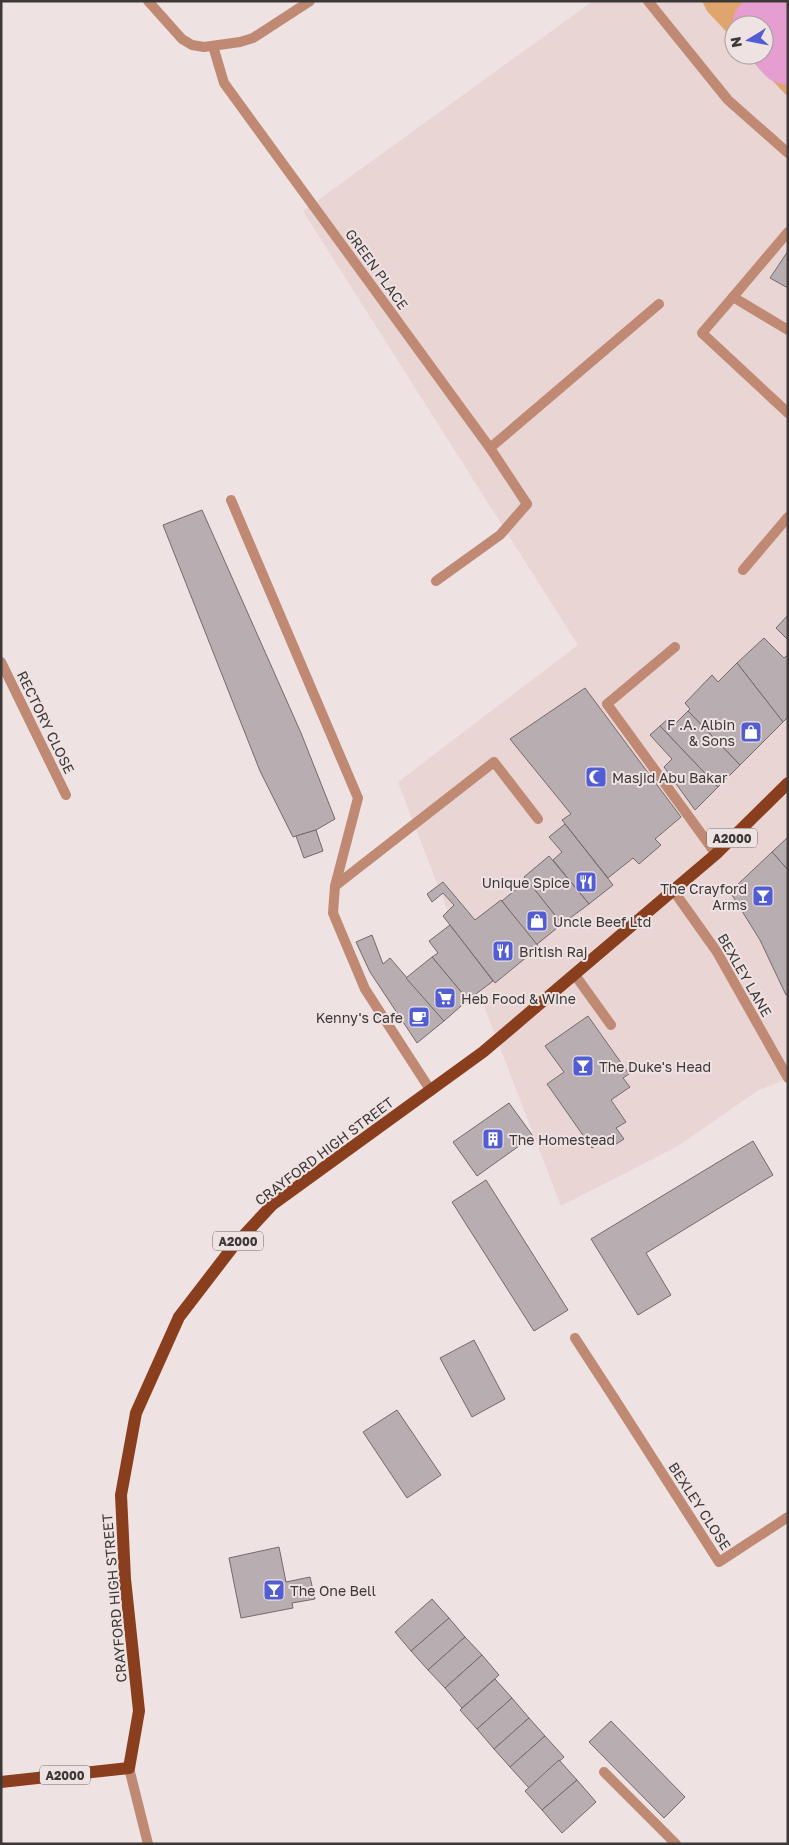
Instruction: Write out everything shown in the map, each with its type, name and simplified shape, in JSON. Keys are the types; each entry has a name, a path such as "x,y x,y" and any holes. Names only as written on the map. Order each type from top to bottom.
{"main road":[{"name":"CRAYFORD HIGH STREET","path":"130,1768 139,1711 125,1579 121,1495 136,1413 179,1317 232,1248 272,1205 483,1052 716,854 788,783"},
{"name":"A2000","path":"1,1782 130,1768"}],"street":[{"path":"148,1 187,42 204,47 253,38 310,1"},
{"path":"648,1 728,100 788,153"},
{"name":"GREEN PLACE","path":"213,46 224,83 490,448 527,504 500,535 436,581"},
{"path":"788,232 702,333 788,413"},
{"path":"733,297 788,330"},
{"path":"490,448 659,304"},
{"path":"231,500 358,798 335,886 333,913 365,989 430,1091"},
{"path":"743,570 788,517"},
{"path":"675,647 608,704 716,854"},
{"name":"RECTORY CLOSE","path":"1,662 66,795"},
{"path":"335,886 494,762 538,819"},
{"name":"BEXLEY LANE","path":"674,890 717,952 788,1078"},
{"path":"575,975 612,1025"},
{"name":"BEXLEY CLOSE","path":"576,1338 719,1562 788,1517"},
{"path":"130,1768 148,1844"},
{"path":"604,1772 676,1844"}],"shaded area":[{"path":"593,1 788,1 788,1078 757,1091 678,1146 561,1206 398,782 578,645 303,211"},
{"path":"702,1 788,1 788,97 770,78 774,75 766,65 774,65 774,15 724,15 724,29 707,11"}],"building":[{"path":"788,251 788,288 770,278"},
{"path":"202,510 301,733 335,819 316,830 293,837 260,771 163,525"},
{"path":"788,615 788,640 776,628"},
{"path":"764,638 784,658 788,655 788,717 783,722 737,663"},
{"path":"737,663 783,722 740,765 688,711 690,709 685,703 712,675 718,682"},
{"name":"Masjid Abu Bakar","path":"585,688 681,817 655,839 661,845 639,864 633,858 608,878 562,820 571,814 510,739"},
{"path":"688,711 740,765 718,787 660,726 669,718 676,723"},
{"path":"660,726 718,787 695,810 664,767 672,759 650,735"},
{"path":"565,824 613,885 589,904 553,860 562,852 549,837"},
{"path":"316,830 323,851 304,858 296,836"},
{"path":"788,837 788,870 772,852"},
{"path":"772,852 788,870 788,994 786,995 760,940 732,895 734,888"},
{"path":"549,856 589,904 562,924 524,877"},
{"path":"527,880 562,924 536,945 502,901"},
{"path":"443,882 475,920 501,900 539,947 495,983 443,916 454,905 443,893 432,902 427,894"},
{"path":"450,925 493,981 468,1000 432,957 438,953 429,941"},
{"path":"372,935 383,964 390,958 444,1021 417,1043 370,972 356,942"},
{"path":"432,957 468,1000 444,1021 406,978"},
{"path":"588,1016 629,1074 623,1078 630,1087 611,1100 626,1122 616,1128 624,1139 613,1146 607,1138 592,1148 547,1084 564,1072 545,1046"},
{"name":"The Homestead","path":"509,1103 533,1136 477,1176 453,1142"},
{"path":"753,1141 773,1175 646,1253 671,1295 638,1315 591,1239"},
{"path":"486,1180 568,1310 534,1331 452,1202"},
{"path":"474,1340 505,1399 472,1417 440,1358"},
{"path":"397,1410 441,1475 407,1498 363,1432"},
{"name":"The One Bell","path":"279,1547 286,1582 310,1577 315,1599 292,1603 293,1608 241,1618 229,1558"},
{"path":"432,1599 449,1618 411,1651 395,1632"},
{"path":"449,1618 465,1637 428,1670 411,1651"},
{"path":"465,1637 482,1655 445,1688 428,1670"},
{"path":"482,1655 499,1675 462,1708 445,1688"},
{"path":"495,1679 512,1698 477,1729 460,1710"},
{"path":"512,1698 529,1718 494,1749 477,1729"},
{"path":"529,1718 545,1736 510,1767 494,1749"},
{"path":"611,1721 685,1797 664,1818 589,1742"},
{"path":"545,1736 564,1757 529,1788 510,1767"},
{"path":"559,1760 577,1780 542,1810 525,1791"},
{"path":"577,1780 596,1802 562,1833 542,1810"}],"waterway":[{"path":"774,37 788,53"}],"place":[{"name":"F .A. Albin & Sons","path":"751,732"},
{"name":"Masjid Abu Bakar","path":"596,777"},
{"name":"Unique Spice","path":"586,882"},
{"name":"The Crayford Arms","path":"763,896"},
{"name":"Uncle Beef Ltd","path":"537,921"},
{"name":"British Raj","path":"503,951"},
{"name":"Heb Food & Wine","path":"445,998"},
{"name":"Kenny's Cafe","path":"419,1017"},
{"name":"The Duke's Head","path":"583,1066"},
{"name":"The Homestead","path":"493,1139"},
{"name":"The One Bell","path":"274,1590"}]}
